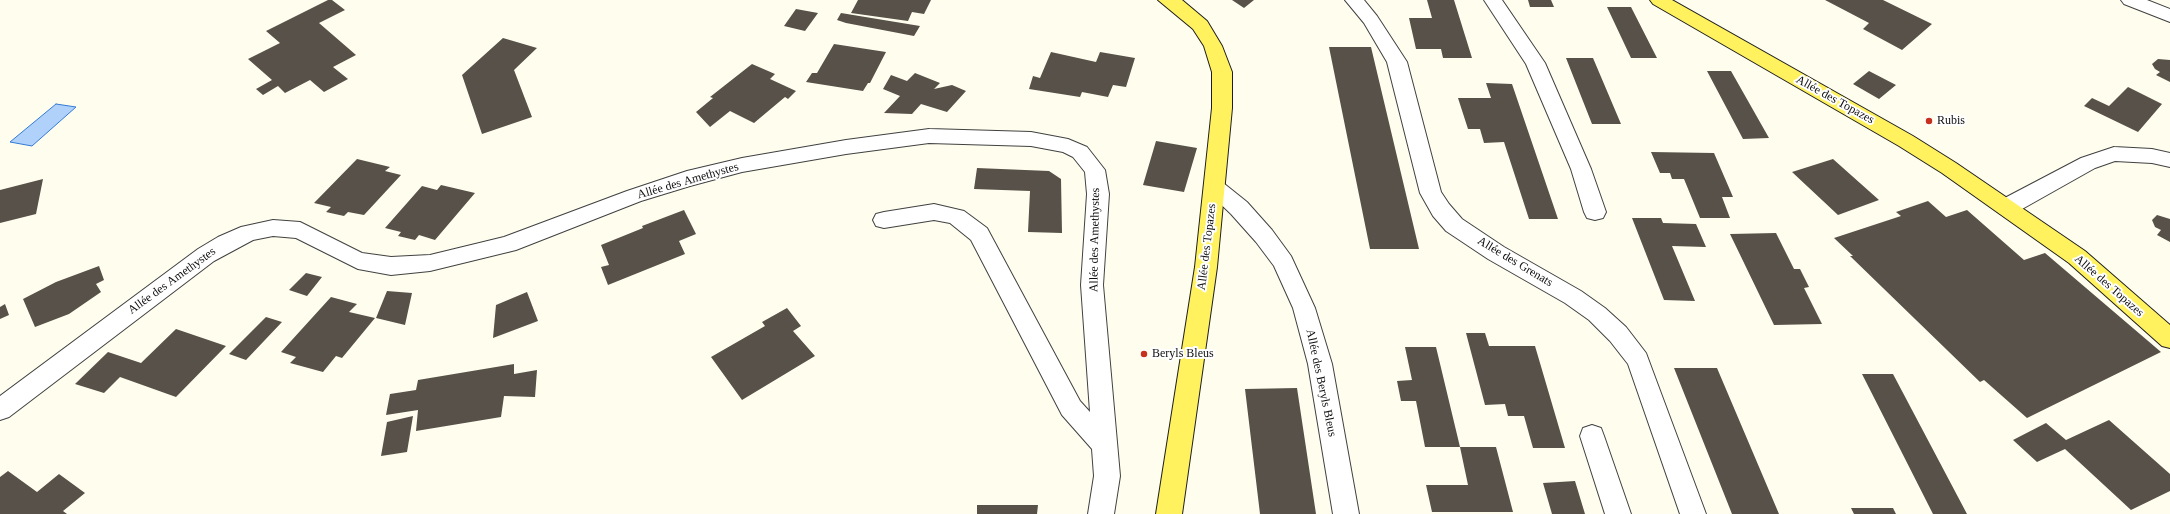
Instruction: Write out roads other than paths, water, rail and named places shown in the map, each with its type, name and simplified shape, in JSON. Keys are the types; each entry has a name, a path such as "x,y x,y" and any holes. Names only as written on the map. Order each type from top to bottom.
{"main road":[{"name":"Allée des Topazes","path":"1167,0 1176,4 1200,25 1212,46 1222,72 1222,108 1205,274 1169,514"},
{"name":"Allée des Topazes","path":"1659,0 1906,141 2007,208 2077,257 2170,339"}],"street":[{"name":"Allée des Grenats","path":"1354,0 1371,20 1397,62 1431,193 1441,210 1454,225 1496,253 1585,305 1618,334 1638,360 1693,514"},
{"path":"1493,0 1535,63 1581,169 1595,212"},
{"path":"2130,0 2170,16"},
{"name":"Allée des Amethystes","path":"0,410 206,255 226,243 249,233 273,228 300,230 358,261 391,266 430,263 508,244 634,196 687,179 742,165 846,147 929,136 1030,139 1068,146 1080,152 1088,159 1095,170 1098,194 1092,284 1106,447 1107,476 1101,514"},
{"path":"2007,208 2088,162 2114,154 2152,156 2170,160"},
{"name":"Allée des Beryls Bleus","path":"1215,187 1239,208 1264,236 1283,262 1304,308 1320,364 1346,514"},
{"path":"884,220 934,212 956,217 979,234 1071,408 1106,447"},
{"path":"1592,436 1618,514"}],"water":[{"path":"56,104 76,107 32,146 10,142"}],"place":[{"name":"Rubis","path":"1929,121"},
{"name":"Beryls Bleus","path":"1144,354"}]}
